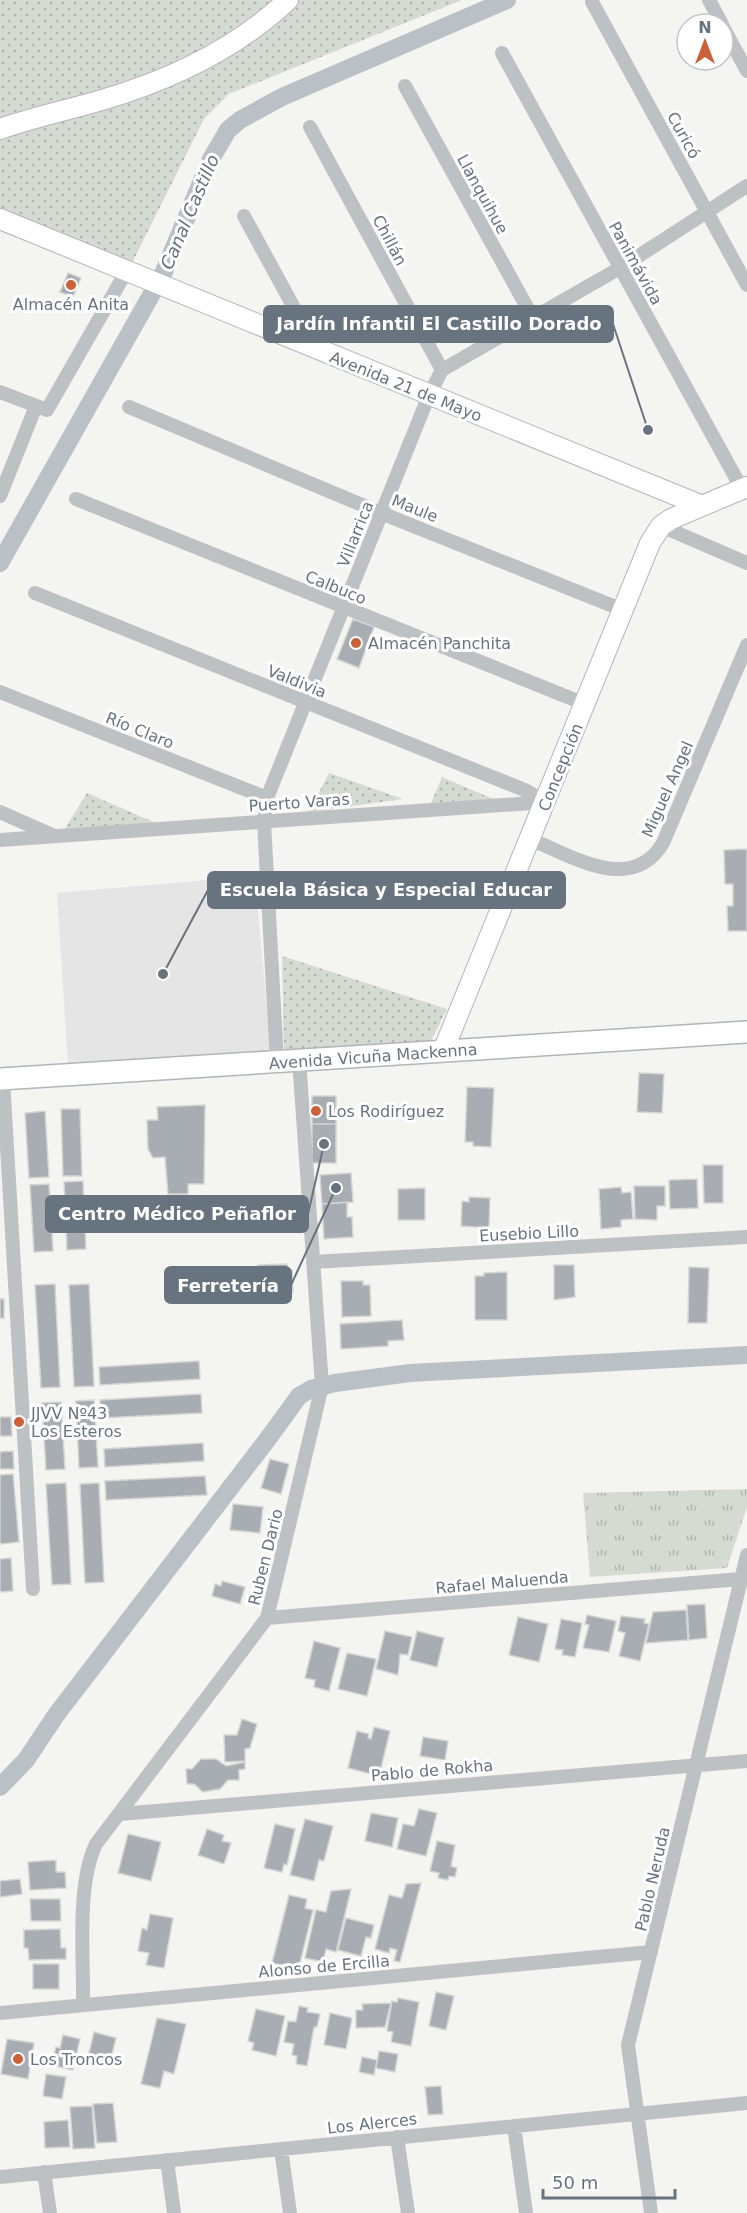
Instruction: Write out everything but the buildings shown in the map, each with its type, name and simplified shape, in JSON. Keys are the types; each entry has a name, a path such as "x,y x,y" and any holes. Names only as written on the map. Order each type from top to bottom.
{"main road":[{"name":"Avenida Vicuña Mackenna","path":"2,1079 747,1032"}],"street":[{"path":"0,129 100,101 160,80 225,47 262,22 288,0"},
{"name":"Curicó","path":"592,2 747,285"},
{"path":"735,49 747,71"},
{"name":"Panimávida","path":"502,53 744,488"},
{"name":"Llanquihue","path":"405,86 533,318"},
{"name":"Chillán","path":"310,127 442,370"},
{"path":"442,370 620,268 747,186"},
{"path":"244,216 317,350"},
{"name":"Avenida 21 de Mayo","path":"0,219 134,276 700,505"},
{"path":"0,496 42,408 134,276"},
{"name":"Villarrica","path":"277,1062 264,822 267,798 429,395 442,370"},
{"path":"0,392 42,408"},
{"name":"Maule","path":"129,407 381,513 623,609"},
{"path":"661,526 700,505 744,488"},
{"name":"Calbuco","path":"76,500 585,704"},
{"path":"661,526 747,563"},
{"name":"Concepción","path":"443,1051 650,543 661,526"},
{"name":"Valdivia","path":"34,593 527,791 546,802"},
{"name":"Miguel Angel","path":"530,839 607,869 626,870 651,858 663,843 747,645"},
{"name":"Río Claro","path":"0,692 267,798"},
{"name":"Puerto Varas","path":"0,840 546,802"},
{"name":"Puerto Varas","path":"0,812 54,836"},
{"name":"Ruben Dario","path":"83,2005 85,1884 88,1860 96,1844 267,1618 322,1386 299,1060"},
{"path":"2,1079 33,1589"},
{"name":"Eusebio Lillo","path":"313,1262 747,1237"},
{"name":"Pablo Neruda","path":"651,2213 628,2045 747,1555"},
{"name":"Rafael Maluenda","path":"267,1618 741,1579"},
{"name":"Pablo de Rokha","path":"120,1814 747,1761"},
{"name":"Alonso de Ercilla","path":"0,2013 651,1952"},
{"name":"Los Alerces","path":"0,2177 747,2103"},
{"path":"514,2126 526,2213"},
{"path":"397,2137 408,2213"},
{"path":"281,2149 290,2213"},
{"path":"167,2160 174,2213"},
{"path":"44,2172 51,2213"}],"shaded area":[{"path":"255,876 271,1055 68,1064 57,893"}],"green space":[{"path":"0,0 462,0 229,94 204,119 129,269 0,211"},
{"path":"329,773 403,799 309,812"},
{"path":"442,777 493,799 431,803"},
{"path":"87,793 158,824 64,830"},
{"path":"282,956 447,1009 426,1051 284,1060"},
{"path":"747,1489 747,1507 727,1568 590,1577 583,1493"}],"waterway":[{"name":"Canal Castillo","path":"0,563 163,274 211,159 228,130 240,120 282,97 507,0"},
{"path":"0,1787 26,1760 56,1715 299,1396 311,1389 335,1383 410,1373 747,1355"}],"place":[{"name":"Almacén Anita","path":"71,285"},
{"name":"Jardín Infantil El Castillo Dorado","path":"648,430"},
{"name":"Almacén Panchita","path":"356,643"},
{"name":"Escuela Básica y Especial Educar","path":"163,974"},
{"name":"Los Rodiríguez","path":"316,1111"},
{"name":"Centro Médico Peñaflor","path":"324,1144"},
{"name":"Ferretería","path":"336,1188"},
{"name":"JJVV Nº43 Los Esteros","path":"19,1422"},
{"name":"Los Troncos","path":"18,2059"}]}
